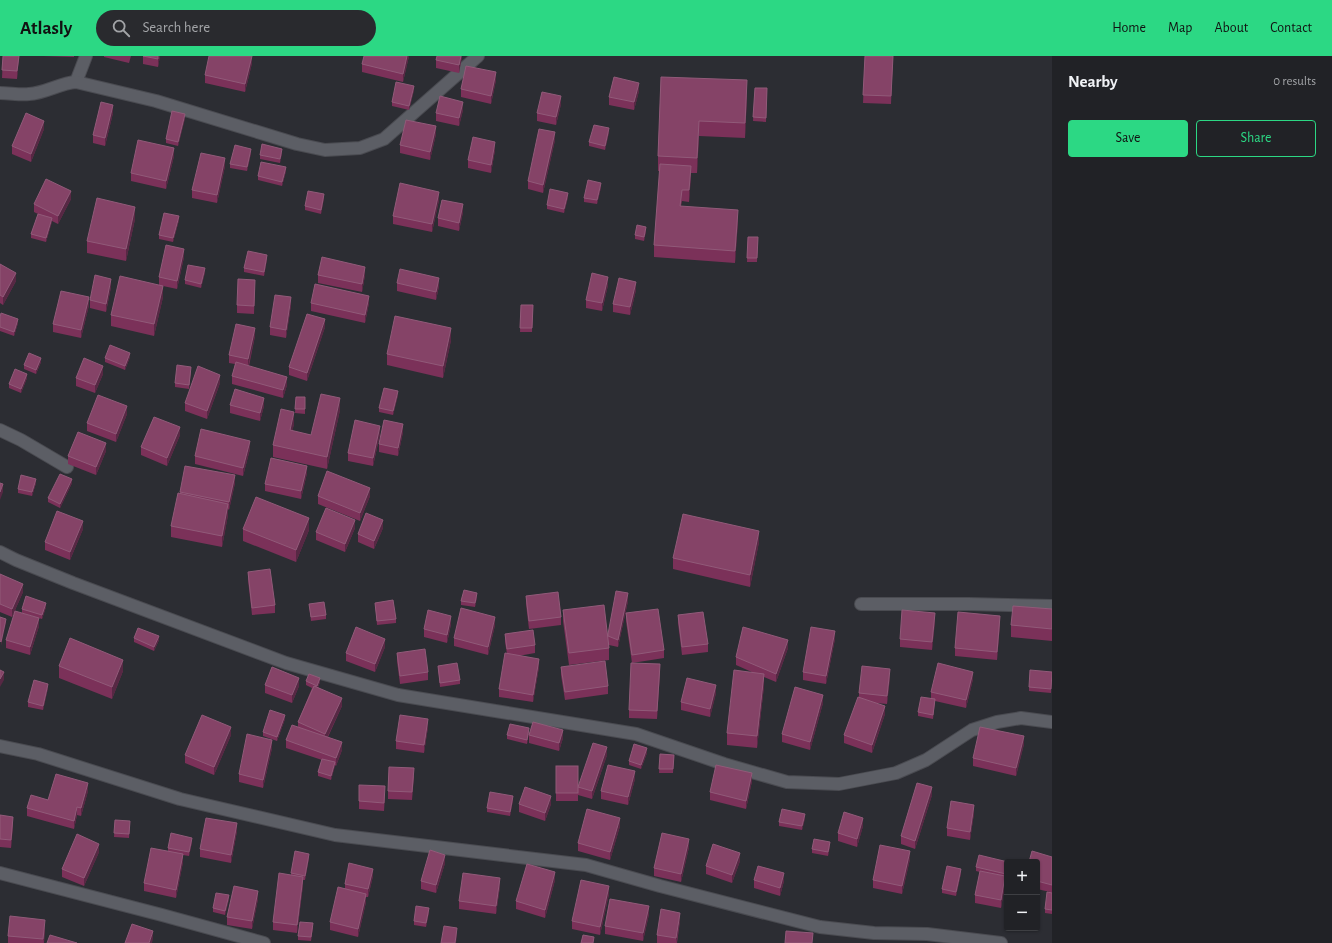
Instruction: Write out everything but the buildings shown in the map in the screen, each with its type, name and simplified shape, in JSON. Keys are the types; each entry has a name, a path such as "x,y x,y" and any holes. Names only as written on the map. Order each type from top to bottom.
{"street":[{"path":"76,82 86,56"},
{"path":"0,93 29,94 49,90 67,83 76,82 156,101 297,144 325,150 360,148 384,139 478,56"},
{"path":"0,430 22,440 67,467"},
{"path":"0,552 73,583 294,665 398,695 636,734 724,764 787,782 839,784 896,773 926,760 972,730 997,722 1021,718 1052,722"},
{"path":"861,604 1052,606"},
{"path":"0,746 38,754 180,799 335,835 586,865 668,888 820,927 874,933 927,934 1001,943"},
{"path":"0,873 264,943"}]}
